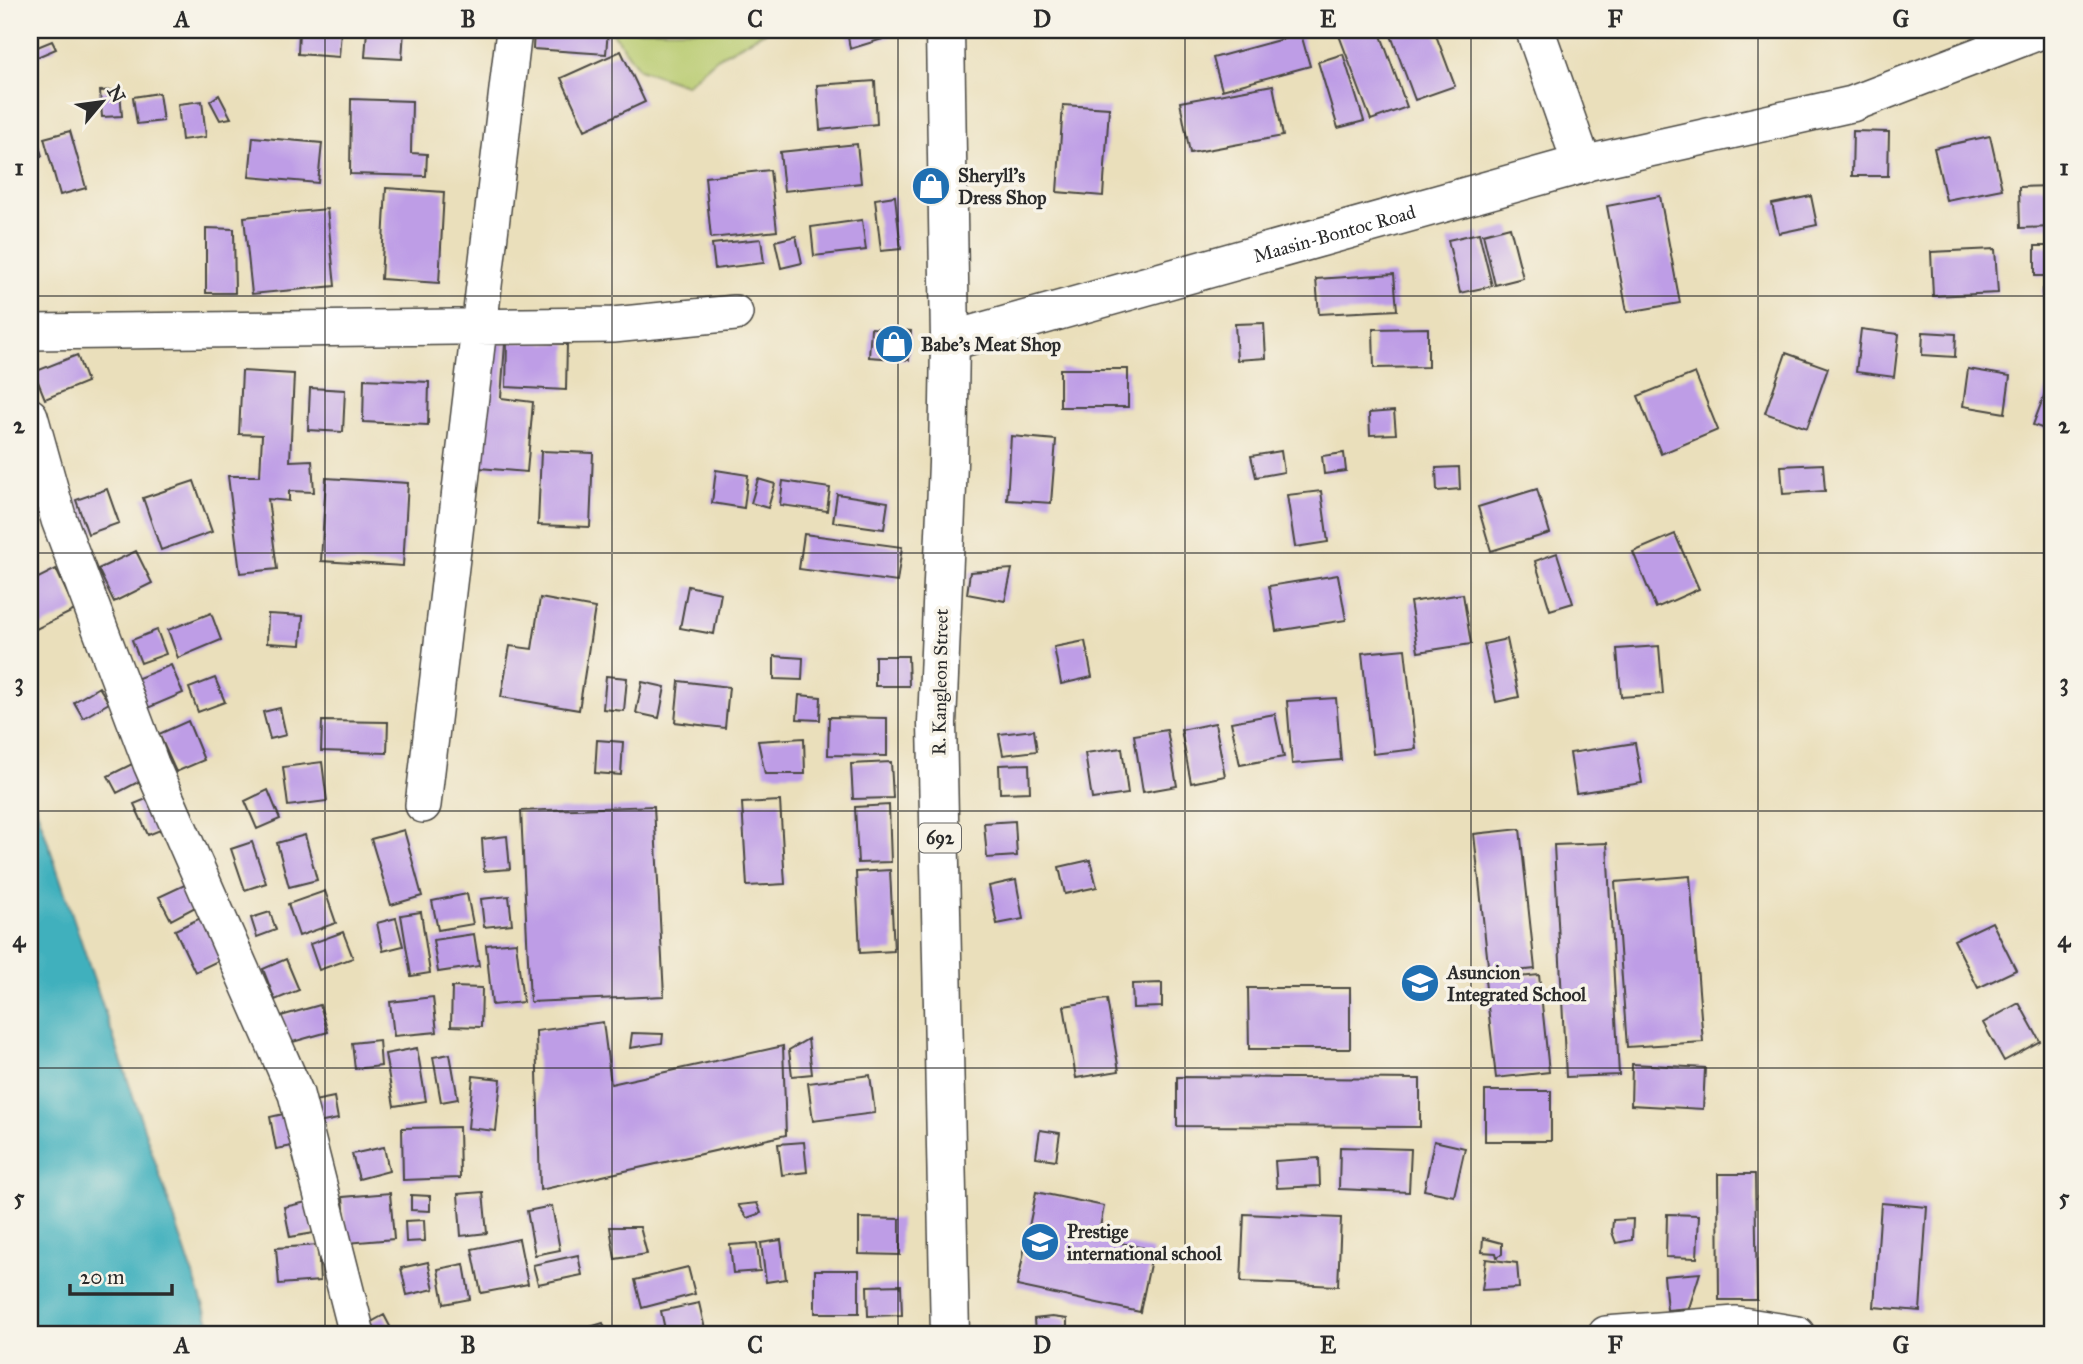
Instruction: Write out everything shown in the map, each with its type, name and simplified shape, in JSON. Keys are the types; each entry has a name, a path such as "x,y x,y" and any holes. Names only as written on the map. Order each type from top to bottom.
{"main road":[{"name":"R. Kangleon Street","path":"945,30 950,341 948,463 937,723 950,1334"},
{"path":"1535,30 1582,163"},
{"name":"Maasin-Bontoc Road","path":"950,341 1582,163"}],"street":[{"path":"423,805 514,30"},
{"path":"1582,163 1852,104 2044,30"},
{"path":"30,332 613,325 735,313"},
{"path":"30,416 59,520 151,764 296,1094 357,1334"},
{"path":"1606,1334 1736,1324 1797,1334"}],"green space":[{"path":"611,30 768,30 717,58 686,85 639,69"}],"water":[{"path":"30,789 213,1334 30,1334"}],"building":[{"path":"299,30 341,30 339,57 298,54"},
{"path":"367,30 404,30 402,59 365,57"},
{"path":"534,30 608,30 606,54 533,49"},
{"path":"847,30 912,30 850,49"},
{"path":"1337,30 1379,30 1407,107 1371,120"},
{"path":"1389,30 1434,30 1455,86 1415,100"},
{"path":"1301,34 1310,66 1222,90 1213,58"},
{"path":"52,41 56,49 30,60 30,50"},
{"path":"621,51 645,102 585,130 561,78"},
{"path":"1343,54 1364,121 1338,128 1318,62"},
{"path":"875,81 877,124 820,130 817,85"},
{"path":"1273,85 1283,136 1190,153 1180,102"},
{"path":"120,90 122,116 102,117 100,91"},
{"path":"159,93 163,121 137,124 133,97"},
{"path":"219,95 231,118 220,120 210,101"},
{"path":"351,99 412,101 411,153 427,154 426,176 350,174"},
{"path":"202,101 206,137 182,140 178,104"},
{"path":"1063,105 1109,108 1103,196 1057,192"},
{"path":"70,131 86,188 60,195 44,138"},
{"path":"1853,131 1889,132 1888,176 1852,176"},
{"path":"1990,136 2002,189 1946,200 1934,148"},
{"path":"253,137 322,143 318,183 249,177"},
{"path":"37,139 42,156 30,160 30,141"},
{"path":"857,144 861,183 784,191 780,152"},
{"path":"770,170 777,231 711,238 705,177"},
{"path":"2053,186 2053,227 2020,228 2019,187"},
{"path":"386,188 444,192 439,283 381,279"},
{"path":"895,196 901,249 881,251 875,199"},
{"path":"1660,196 1680,303 1627,312 1607,206"},
{"path":"1811,196 1817,225 1779,233 1772,204"},
{"path":"327,209 335,286 252,294 244,217"},
{"path":"862,220 866,250 814,256 811,227"},
{"path":"1510,227 1523,278 1495,285 1483,234"},
{"path":"206,228 234,229 235,293 206,293"},
{"path":"1479,233 1492,286 1460,293 1448,240"},
{"path":"796,236 802,263 781,268 775,241"},
{"path":"761,239 764,263 715,269 712,244"},
{"path":"2035,246 2053,246 2053,276 2035,276"},
{"path":"1995,249 1998,293 1933,296 1931,252"},
{"path":"1394,274 1397,310 1319,314 1316,279"},
{"path":"2053,287 2053,310 2044,311 2042,289"},
{"path":"1264,323 1266,358 1237,360 1235,324"},
{"path":"871,328 911,331 909,360 869,357"},
{"path":"1428,328 1428,367 1374,368 1373,329"},
{"path":"1861,329 1899,334 1894,377 1856,372"},
{"path":"1923,332 1956,334 1955,357 1922,355"},
{"path":"478,341 505,344 501,398 533,402 527,472 468,467"},
{"path":"507,342 567,344 566,390 506,387"},
{"path":"1786,353 1828,368 1807,428 1765,413"},
{"path":"77,355 87,382 45,399 34,372"},
{"path":"1060,369 1128,369 1128,407 1060,407"},
{"path":"1968,369 2010,376 2005,413 1963,406"},
{"path":"242,371 294,374 290,461 312,460 314,492 289,491 289,501 268,499 277,569 240,573 228,476 260,476 262,435 239,434"},
{"path":"1695,373 1718,430 1661,454 1638,396"},
{"path":"364,379 429,382 428,425 363,422"},
{"path":"2049,383 2053,384 2053,432 2033,425"},
{"path":"310,388 345,390 343,432 308,430"},
{"path":"1394,411 1396,434 1370,435 1369,413"},
{"path":"1011,436 1056,440 1051,503 1007,500"},
{"path":"541,451 593,453 590,527 538,525"},
{"path":"1281,451 1284,472 1256,477 1251,456"},
{"path":"1344,453 1346,471 1324,474 1322,456"},
{"path":"1823,464 1825,491 1783,494 1781,466"},
{"path":"1459,467 1460,489 1437,491 1436,468"},
{"path":"716,470 748,475 744,508 712,503"},
{"path":"326,478 408,483 403,566 321,561"},
{"path":"758,479 775,484 768,508 751,503"},
{"path":"194,481 212,532 161,550 143,498"},
{"path":"783,481 830,488 827,511 780,505"},
{"path":"107,489 119,523 88,534 76,500"},
{"path":"1537,489 1550,533 1491,551 1478,507"},
{"path":"1321,491 1328,542 1295,547 1287,495"},
{"path":"837,494 888,502 884,529 833,522"},
{"path":"804,534 902,547 897,582 799,569"},
{"path":"1675,534 1699,589 1656,608 1633,552"},
{"path":"136,551 152,583 114,602 98,569"},
{"path":"1557,553 1573,603 1550,610 1535,561"},
{"path":"56,569 75,610 30,632 30,582"},
{"path":"1012,569 1005,601 967,594 970,572"},
{"path":"1338,575 1346,620 1276,631 1269,586"},
{"path":"688,586 721,593 714,634 680,628"},
{"path":"1463,594 1471,644 1418,652 1410,602"},
{"path":"540,598 595,608 579,710 501,697 510,646 532,649"},
{"path":"211,613 221,640 178,658 168,630"},
{"path":"268,614 303,616 301,645 267,643"},
{"path":"157,630 166,654 141,663 132,640"},
{"path":"1507,639 1519,697 1496,702 1484,644"},
{"path":"1085,641 1092,677 1061,684 1054,647"},
{"path":"1659,646 1663,694 1621,697 1617,649"},
{"path":"1405,649 1416,749 1373,754 1362,653"},
{"path":"774,656 803,658 802,680 774,679"},
{"path":"875,656 908,656 909,686 875,686"},
{"path":"171,665 183,693 143,710 131,681"},
{"path":"606,676 627,678 624,711 603,709"},
{"path":"215,678 225,702 198,712 189,688"},
{"path":"679,681 729,687 725,728 675,722"},
{"path":"642,682 665,687 659,718 636,713"},
{"path":"99,687 109,703 83,718 74,702"},
{"path":"799,695 821,697 820,720 797,719"},
{"path":"1336,698 1341,760 1292,764 1287,701"},
{"path":"280,708 286,735 270,739 263,712"},
{"path":"1275,714 1284,757 1240,765 1231,722"},
{"path":"829,717 887,718 887,756 828,755"},
{"path":"188,721 204,760 176,772 159,734"},
{"path":"322,721 388,722 387,753 321,751"},
{"path":"1215,723 1225,776 1191,783 1181,730"},
{"path":"1034,730 1037,751 1003,755 999,734"},
{"path":"1167,730 1177,786 1143,792 1134,735"},
{"path":"804,738 805,774 765,774 758,741"},
{"path":"597,740 623,742 621,775 595,773"},
{"path":"1635,743 1642,783 1576,793 1570,753"},
{"path":"1122,748 1128,794 1092,799 1085,753"},
{"path":"136,762 144,779 117,793 108,776"},
{"path":"322,762 327,801 288,806 283,767"},
{"path":"891,762 893,798 853,799 851,764"},
{"path":"1029,764 1030,792 1000,793 999,765"},
{"path":"268,790 280,819 257,829 245,801"},
{"path":"156,795 168,827 148,835 134,804"},
{"path":"780,801 785,884 747,886 742,803"},
{"path":"889,805 891,862 858,863 855,807"},
{"path":"654,806 664,996 530,1002 521,811"},
{"path":"1015,821 1017,856 987,858 984,823"},
{"path":"1520,829 1535,969 1489,974 1474,834"},
{"path":"404,830 422,896 391,905 371,839"},
{"path":"305,835 317,880 289,887 277,843"},
{"path":"507,836 510,869 484,871 482,839"},
{"path":"252,842 266,883 245,890 231,849"},
{"path":"1607,843 1619,1075 1566,1077 1554,845"},
{"path":"1090,860 1097,887 1065,894 1059,867"},
{"path":"890,870 894,951 860,953 856,872"},
{"path":"1690,876 1703,1042 1627,1047 1615,882"},
{"path":"1016,880 1023,919 997,924 989,886"},
{"path":"191,882 201,904 171,920 159,897"},
{"path":"325,891 336,923 299,936 288,904"},
{"path":"467,894 473,924 438,930 432,901"},
{"path":"509,896 512,924 484,927 481,899"},
{"path":"270,912 276,930 257,937 251,918"},
{"path":"421,912 430,973 411,976 401,915"},
{"path":"207,915 226,957 195,972 175,930"},
{"path":"396,918 403,946 383,951 377,923"},
{"path":"1992,922 2016,970 1978,988 1954,940"},
{"path":"343,932 353,958 319,970 310,944"},
{"path":"474,934 479,966 438,972 433,940"},
{"path":"516,942 523,1002 492,1005 486,945"},
{"path":"286,959 299,990 275,1000 263,969"},
{"path":"1539,975 1549,1072 1496,1078 1485,980"},
{"path":"1162,983 1162,1007 1133,1008 1132,984"},
{"path":"452,987 482,988 481,1027 451,1026"},
{"path":"1248,988 1350,988 1350,1049 1249,1049"},
{"path":"433,997 437,1032 394,1036 390,1002"},
{"path":"1107,999 1119,1071 1076,1078 1064,1006"},
{"path":"2019,1003 2040,1041 2004,1061 1983,1023"},
{"path":"320,1005 328,1032 289,1043 281,1016"},
{"path":"603,1022 611,1084 783,1046 786,1135 540,1190 536,1031"},
{"path":"632,1033 663,1034 662,1043 630,1048"},
{"path":"808,1039 812,1074 792,1076 789,1050"},
{"path":"379,1040 381,1066 355,1069 352,1043"},
{"path":"417,1048 426,1101 394,1106 385,1054"},
{"path":"450,1054 458,1099 441,1102 433,1057"},
{"path":"1632,1064 1705,1068 1703,1109 1631,1105"},
{"path":"870,1075 875,1113 813,1121 808,1083"},
{"path":"473,1076 501,1079 496,1131 468,1128"},
{"path":"1177,1077 1420,1079 1420,1127 1177,1126"},
{"path":"1485,1091 1551,1091 1551,1141 1485,1141"},
{"path":"334,1097 338,1119 313,1124 309,1102"},
{"path":"293,1112 298,1145 276,1149 270,1117"},
{"path":"459,1127 460,1178 403,1180 402,1128"},
{"path":"1040,1130 1060,1133 1056,1160 1036,1157"},
{"path":"1434,1141 1465,1148 1454,1196 1424,1190"},
{"path":"804,1142 807,1172 782,1175 778,1144"},
{"path":"384,1147 389,1171 359,1179 352,1154"},
{"path":"1340,1147 1411,1149 1409,1192 1339,1189"},
{"path":"1319,1158 1320,1186 1277,1188 1275,1161"},
{"path":"1718,1174 1755,1174 1757,1300 1719,1300"},
{"path":"483,1192 487,1233 461,1236 458,1194"},
{"path":"1036,1192 1104,1206 1098,1238 1153,1250 1140,1312 1017,1286"},
{"path":"390,1193 394,1239 347,1243 343,1197"},
{"path":"411,1195 430,1196 430,1211 411,1210"},
{"path":"307,1202 314,1233 290,1237 284,1207"},
{"path":"757,1203 761,1213 747,1218 738,1205"},
{"path":"1881,1203 1927,1207 1920,1311 1874,1307"},
{"path":"552,1206 560,1250 535,1255 527,1211"},
{"path":"1244,1214 1341,1218 1338,1286 1241,1282"},
{"path":"1667,1214 1699,1215 1697,1258 1666,1257"},
{"path":"859,1218 900,1219 900,1255 859,1254"},
{"path":"1633,1219 1632,1240 1616,1243 1612,1232 1613,1220"},
{"path":"424,1220 425,1241 406,1242 405,1221"},
{"path":"610,1227 640,1227 647,1254 615,1259"},
{"path":"1483,1238 1502,1243 1502,1254 1497,1257 1496,1253 1482,1252"},
{"path":"519,1239 528,1284 481,1293 472,1249"},
{"path":"781,1240 786,1279 766,1282 761,1243"},
{"path":"757,1243 760,1271 733,1273 730,1245"},
{"path":"318,1245 320,1281 279,1284 276,1248"},
{"path":"578,1255 582,1275 538,1284 533,1265"},
{"path":"1486,1259 1517,1263 1519,1288 1482,1290"},
{"path":"428,1262 434,1289 407,1295 401,1268"},
{"path":"464,1264 470,1299 444,1304 438,1269"},
{"path":"688,1267 695,1294 642,1308 635,1280"},
{"path":"815,1270 859,1270 859,1313 815,1313"},
{"path":"1700,1273 1689,1308 1667,1310 1664,1276"},
{"path":"901,1285 902,1315 868,1316 867,1286"},
{"path":"699,1303 705,1329 683,1334 666,1334 661,1311"},
{"path":"384,1315 394,1334 371,1334 366,1325"},
{"path":"1034,1319 1067,1319 1067,1334 1035,1334"},
{"path":"603,1323 607,1334 578,1334 577,1331"},
{"path":"1140,1328 1141,1334 1117,1334 1117,1329"}],"place":[{"name":"Sheryll's Dress Shop","path":"931,186"},
{"name":"Babe's Meat Shop","path":"894,344"},
{"name":"Asuncion Integrated School","path":"1420,983"},
{"name":"Prestige international school","path":"1040,1242"}]}
